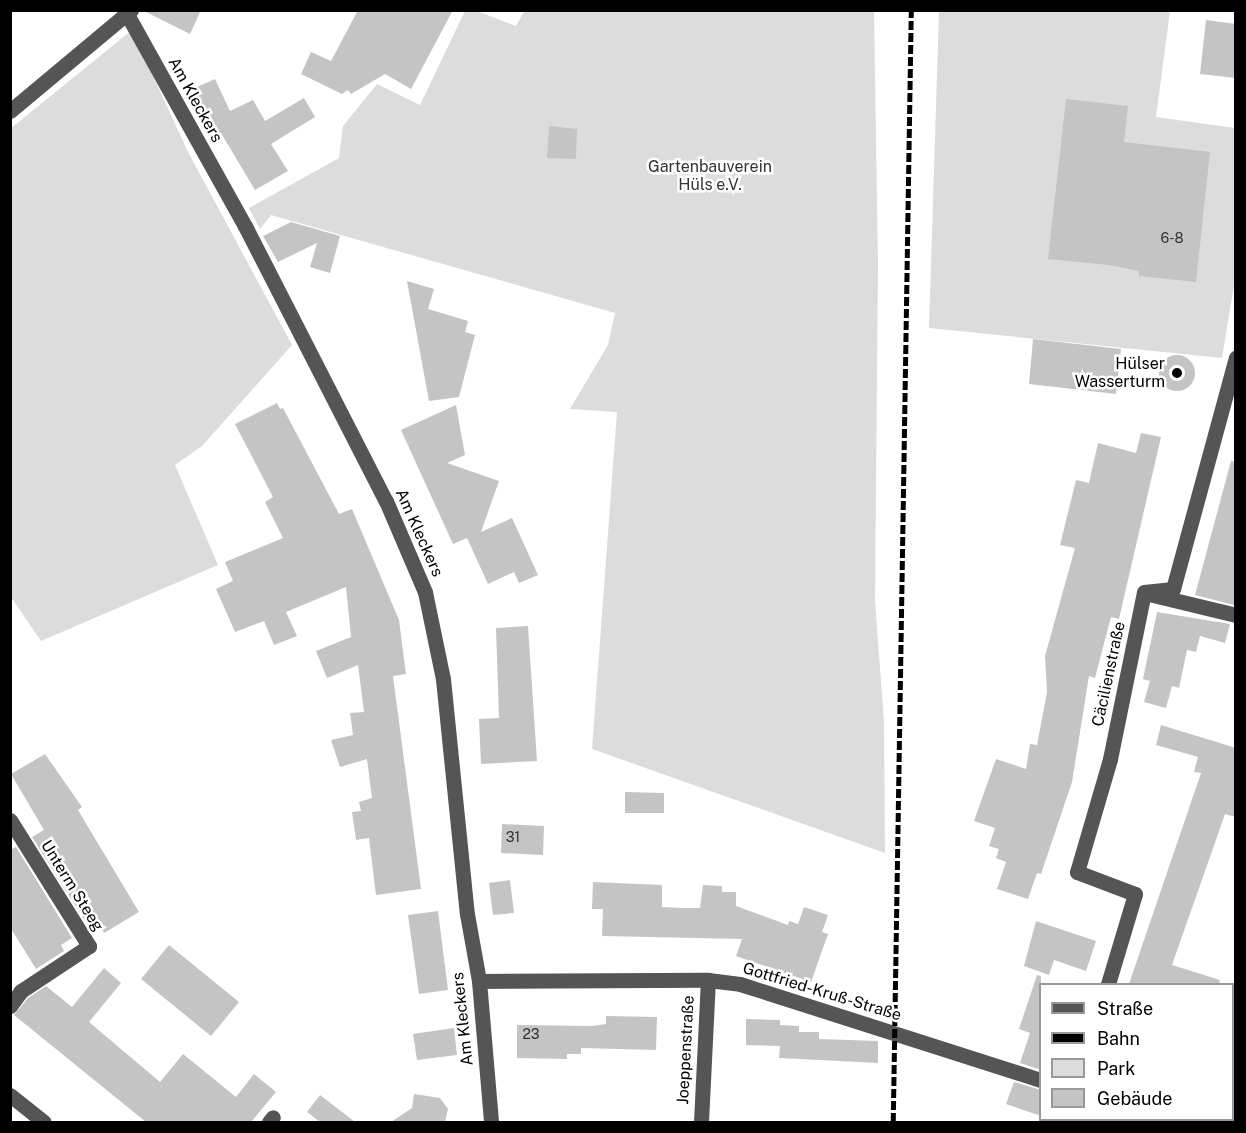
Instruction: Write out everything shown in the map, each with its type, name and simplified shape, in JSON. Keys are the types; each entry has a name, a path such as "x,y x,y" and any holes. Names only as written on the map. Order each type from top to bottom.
{"street":[{"path":"10,111 130,13"},
{"name":"Am Kleckers","path":"130,13 245,226 386,501 425,592 443,679 467,914 479,981 491,1122"},
{"path":"1144,592 1173,589 1236,357"},
{"path":"1144,592 1236,615"},
{"name":"Cäcilienstraße","path":"1108,983 1135,894 1077,872 1110,759 1144,592"},
{"name":"Unterm Steeg","path":"10,820 89,946 21,992 10,1006"},
{"name":"Gottfried-Kruß-Straße","path":"479,981 708,980 740,984 1039,1079"},
{"name":"Joeppenstraße","path":"701,1122 708,980"},
{"path":"10,1095 44,1122"}],"green space":[{"name":"Gartenbauverein Hüls e.V.","path":"525,10 874,11 878,264 875,601 884,722 885,853 592,749 617,412 570,409 608,345 615,313 271,215 260,229 249,208 339,158 343,126 377,84 420,105 465,11 477,11 516,26"},
{"path":"939,11 1170,11 1156,117 1235,128 1235,279 1222,358 929,328"},
{"path":"132,30 188,152 292,345 202,446 175,465 218,565 41,641 11,597 10,129"}],"building":[{"path":"142,10 201,10 190,34"},
{"path":"358,10 453,10 411,89 385,74 351,94 348,90 342,94 301,74 311,52 331,61"},
{"path":"1206,20 1236,24 1236,78 1200,74"},
{"path":"215,79 230,111 253,100 265,121 304,98 315,117 271,144 288,171 255,190 221,133 211,137 190,90"},
{"path":"1066,99 1128,106 1124,142 1210,152 1196,282 1139,276 1139,271 1109,265 1048,259"},
{"path":"549,126 577,129 576,159 547,158"},
{"path":"291,222 340,236 330,273 310,267 317,243 278,262 263,236"},
{"path":"407,281 434,289 428,309 468,321 465,332 475,335 459,397 429,401"},
{"path":"1033,339 1121,349 1116,394 1029,384"},
{"name":"Hülser Wasserturm","path":"1177,355 1190,360 1195,373 1190,386 1177,391 1164,386 1159,373 1164,360"},
{"path":"277,403 280,409 283,408 339,514 352,509 399,620 406,674 393,676 421,889 376,895 369,838 356,840 352,812 361,811 359,802 372,798 367,759 340,767 331,740 353,735 350,713 364,712 358,665 327,678 316,651 351,637 346,587 286,612 297,636 274,645 264,621 235,632 216,589 233,581 225,562 283,538 265,502 273,497 235,424"},
{"path":"456,405 465,455 447,463 499,481 481,532 512,518 538,575 519,583 514,572 488,584 467,538 453,544 401,430"},
{"path":"1141,433 1161,437 1119,619 1111,617 1095,678 1089,676 1072,782 1041,874 1037,873 1028,899 997,889 1006,862 996,858 999,849 989,846 995,828 974,821 996,759 1026,769 1030,744 1037,745 1047,692 1045,656 1075,548 1060,545 1076,480 1089,483 1098,443 1136,453"},
{"path":"1231,461 1236,462 1234,605 1195,595"},
{"path":"1157,612 1230,624 1225,643 1200,636 1196,652 1187,650 1179,688 1172,686 1166,708 1144,702 1150,681 1143,679"},
{"path":"528,626 537,761 481,764 479,719 499,718 496,628"},
{"path":"1161,725 1236,748 1236,817 1225,814 1172,965 1220,980 1219,983 1129,983 1201,773 1194,772 1198,757 1156,745"},
{"path":"45,754 82,807 78,810 139,912 104,933 97,921 89,927 32,837 44,830 11,774"},
{"path":"625,792 664,793 664,813 625,813"},
{"path":"502,824 544,826 543,855 501,853"},
{"path":"16,847 72,938 61,945 64,951 36,969 10,927 10,850"},
{"path":"510,880 514,913 493,915 489,883"},
{"path":"593,882 662,885 662,907 681,908 700,908 703,885 722,886 722,892 736,892 736,906 788,925 789,921 798,924 804,907 828,915 822,932 828,934 811,982 736,956 742,939 602,936 603,909 592,909"},
{"path":"438,911 448,990 419,994 408,915"},
{"path":"1036,921 1096,941 1086,971 1054,960 1049,975 1024,966"},
{"path":"169,945 239,1002 211,1036 141,979"},
{"path":"104,968 121,983 89,1022 160,1082 183,1054 236,1097 254,1074 276,1092 251,1122 146,1122 14,1015 28,998 46,986 72,1007"},
{"path":"1037,975 1041,976 1041,983 1039,983 1039,1069 1020,1063 1030,1033 1019,1029"},
{"path":"606,1016 657,1017 656,1050 581,1048 581,1054 567,1054 567,1059 517,1058 517,1025 592,1026 606,1024"},
{"path":"746,1019 780,1020 780,1025 799,1026 799,1032 819,1032 819,1039 878,1041 878,1063 779,1058 780,1046 746,1045"},
{"path":"454,1028 457,1055 417,1060 413,1034"},
{"path":"1014,1082 1039,1089 1039,1115 1006,1104"},
{"path":"414,1094 440,1098 448,1109 445,1122 391,1122 412,1108"},
{"path":"320,1095 355,1122 320,1122 307,1112"}],"railway":[{"path":"893,1122 911,10"}],"place":[{"name":"Hülser Wasserturm","path":"1177,373"}]}
